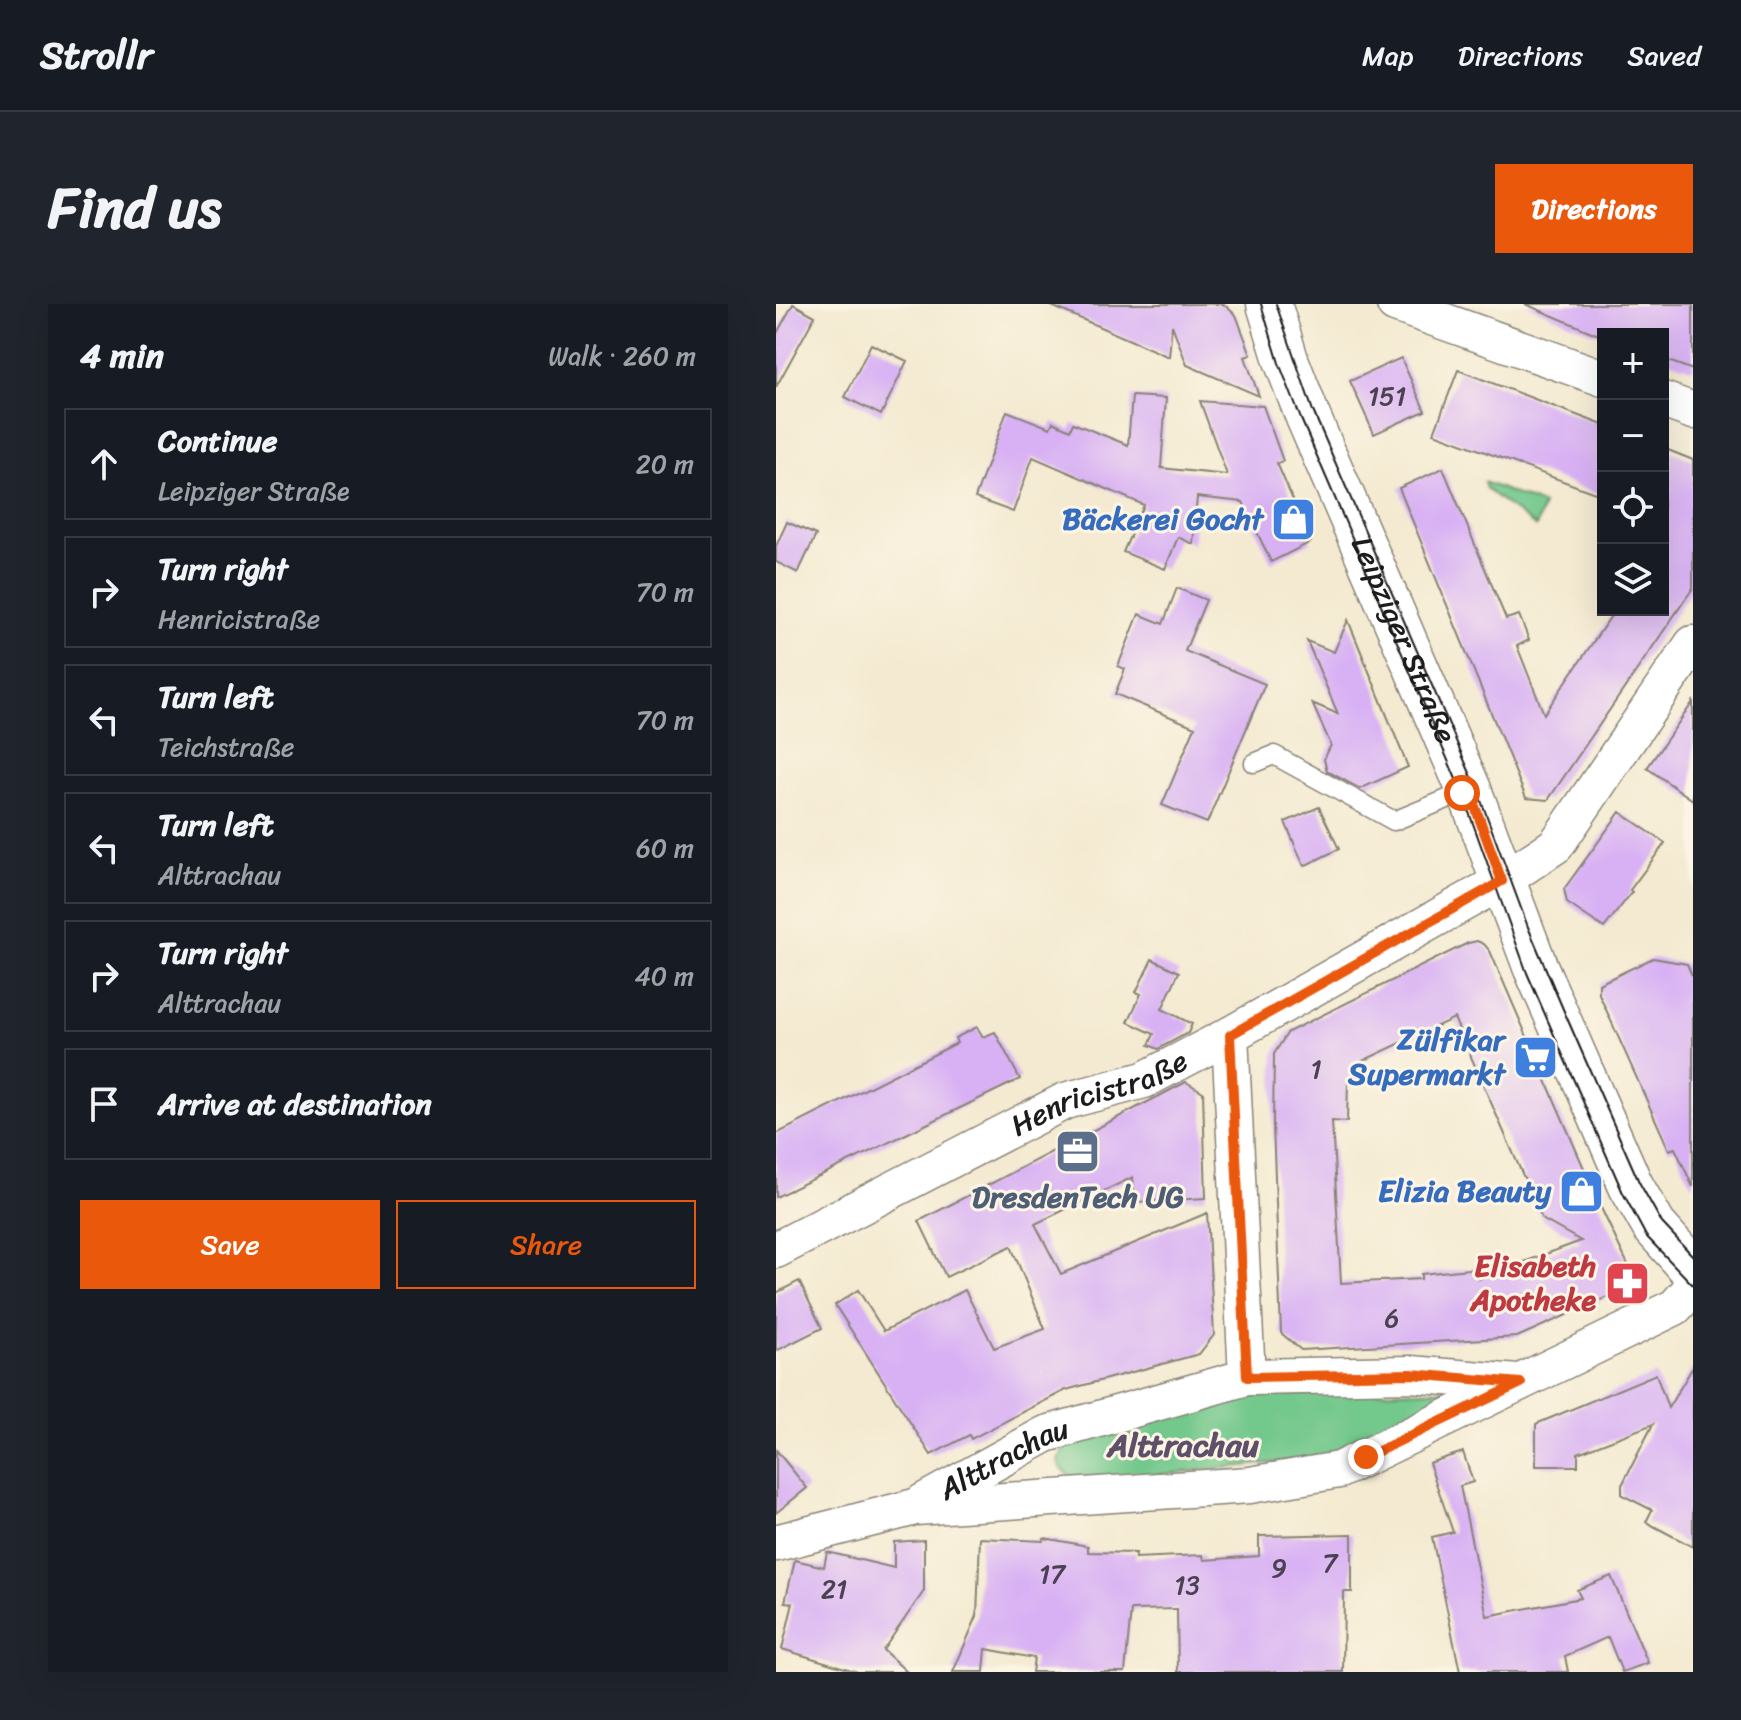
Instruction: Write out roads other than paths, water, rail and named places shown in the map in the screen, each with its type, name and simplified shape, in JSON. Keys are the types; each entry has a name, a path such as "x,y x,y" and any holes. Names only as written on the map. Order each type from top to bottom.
{"main road":[{"name":"Leipziger Straße","path":"1269,304 1308,417 1469,790 1535,966 1631,1186 1654,1226 1693,1270"}],"street":[{"path":"1395,304 1597,376"},
{"path":"1669,402 1693,411"},
{"name":"Henricistraße","path":"776,1250 1065,1101 1144,1080 1230,1035 1502,881 1556,845 1693,644"},
{"path":"1230,1035 1247,1377"},
{"name":"Alttrachau","path":"776,1543 915,1507 1250,1485 1339,1470 1675,1307 1693,1287"},
{"name":"Alttrachau","path":"915,1507 1046,1434 1247,1377 1411,1374 1521,1383"}],"lane":[{"path":"1254,763 1274,755 1394,821 1469,790"}],"tram line":[{"path":"1261,304 1301,419 1462,793 1527,973 1623,1193 1646,1236 1693,1285"},
{"path":"1276,304 1313,411 1476,787 1528,927 1563,1009 1639,1182 1662,1223 1693,1256"}],"place":[{"name":"Bäckerei Gocht","path":"1294,519"},
{"name":"Zülfikar Supermarkt","path":"1536,1057"},
{"name":"DresdenTech UG","path":"1078,1151"},
{"name":"Elizia Beauty","path":"1582,1191"},
{"name":"Elisabeth Apotheke","path":"1627,1283"}],"district":[{"name":"Alttrachau","path":"1183,1445"}]}
